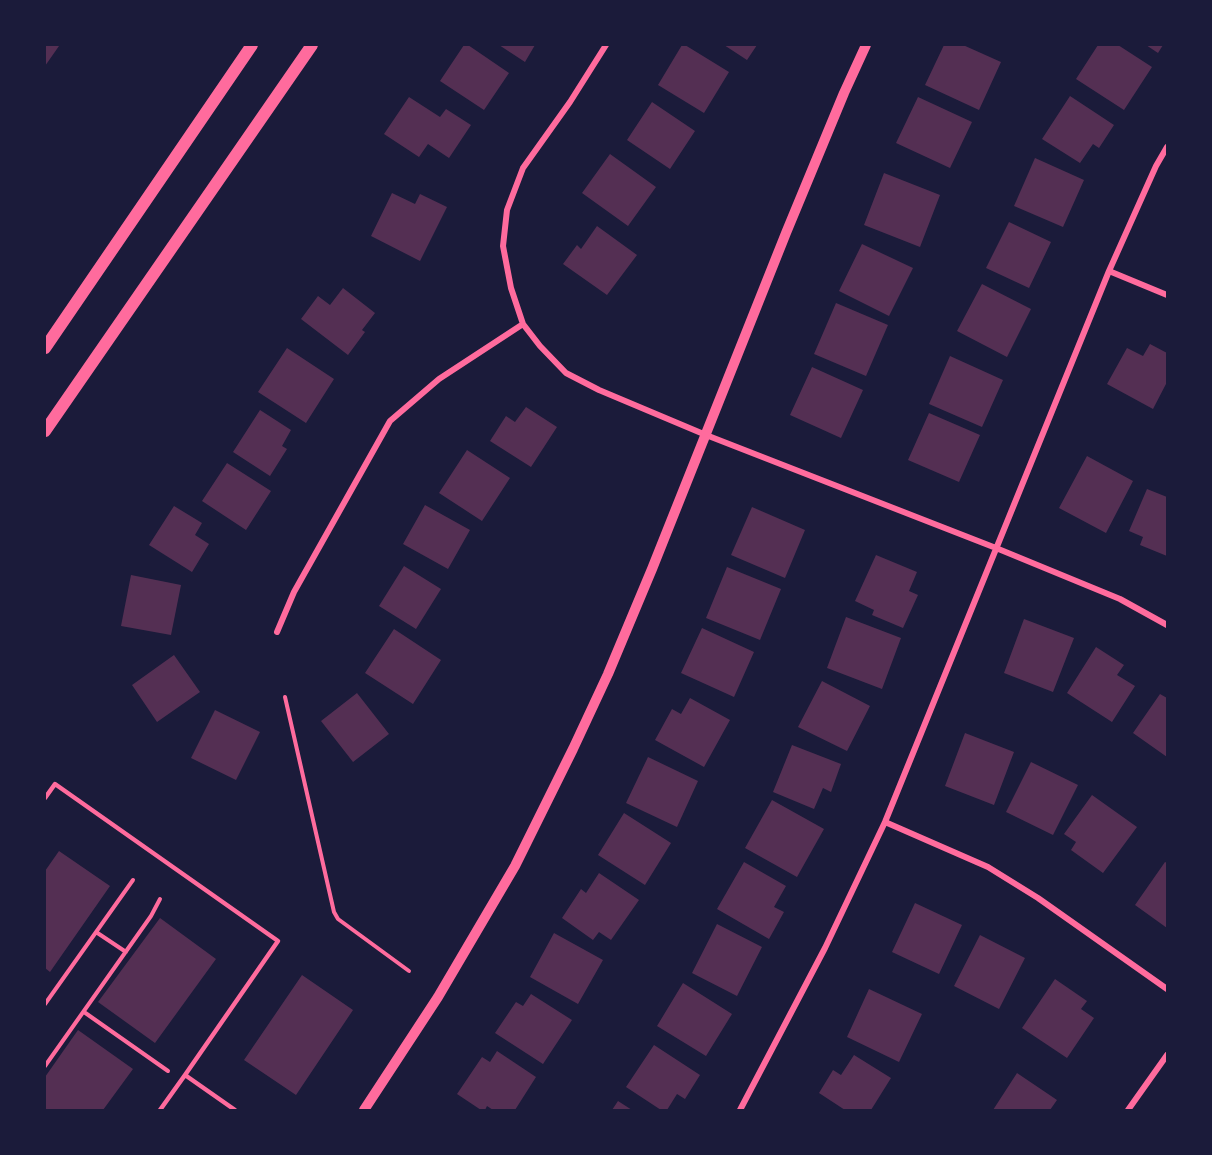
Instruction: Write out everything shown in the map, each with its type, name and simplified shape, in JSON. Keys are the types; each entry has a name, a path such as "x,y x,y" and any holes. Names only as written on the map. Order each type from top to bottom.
{"main road":[{"path":"45,348 252,45"},
{"path":"45,431 312,45"}],"street":[{"path":"606,45 570,102 523,168 507,210 503,246 511,288 523,324 566,373 599,390 706,435 1120,599 1167,626"},
{"path":"364,1110 438,997 515,866 608,674 839,104 866,45"},
{"path":"740,1110 825,948 885,822 1109,271 1156,166 1167,147"},
{"path":"1109,271 1167,295"},
{"path":"277,632 294,592 390,421 439,379 523,324"},
{"path":"885,822 988,867 1038,898 1167,989"},
{"path":"1128,1110 1167,1055"}],"lane":[{"path":"45,798 55,784 278,941 160,1110"},
{"path":"185,1075 235,1110"}],"path":[{"path":"285,697 334,912 338,919 409,971"},
{"path":"45,1005 133,880"},
{"path":"45,1066 151,916 160,899"},
{"path":"96,932 126,952"},
{"path":"84,1012 168,1071"}],"building":[{"path":"45,45 59,46 45,66"},
{"path":"464,45 468,45 509,73 484,110 440,81"},
{"path":"499,45 535,45 525,62"},
{"path":"682,45 729,72 704,113 658,85"},
{"path":"724,45 757,45 747,60"},
{"path":"944,45 963,45 1001,62 979,110 925,85"},
{"path":"1098,45 1118,45 1152,67 1124,110 1076,79"},
{"path":"1146,45 1163,45 1158,53"},
{"path":"1070,96 1114,125 1099,148 1093,144 1080,163 1042,139"},
{"path":"409,97 440,117 446,109 471,125 449,158 428,144 419,157 384,134"},
{"path":"918,97 972,122 950,168 896,143"},
{"path":"652,102 695,131 670,169 627,140"},
{"path":"610,154 656,187 628,226 582,193"},
{"path":"1035,158 1084,180 1063,227 1014,206"},
{"path":"884,173 940,195 920,247 864,225"},
{"path":"392,193 415,204 420,194 447,207 420,261 371,236"},
{"path":"1009,222 1051,242 1029,288 986,268"},
{"path":"597,226 637,255 607,295 563,264 577,245 581,249"},
{"path":"862,244 913,268 889,316 839,291"},
{"path":"982,284 1031,309 1007,357 957,331"},
{"path":"343,288 375,313 362,330 365,332 348,355 301,319 318,296 330,305"},
{"path":"836,303 888,325 866,376 814,354"},
{"path":"1150,344 1167,353 1167,382 1153,409 1107,384 1127,348 1143,356"},
{"path":"287,348 334,379 306,423 258,392"},
{"path":"950,356 1003,380 982,427 929,404"},
{"path":"812,367 863,390 841,438 790,415"},
{"path":"526,407 557,427 531,467 490,441 506,416 515,422"},
{"path":"260,410 291,430 282,446 287,449 270,476 233,452"},
{"path":"929,413 980,435 959,482 908,460"},
{"path":"467,450 510,478 482,521 439,493"},
{"path":"1087,456 1133,481 1106,533 1059,508"},
{"path":"227,463 271,491 246,530 202,501"},
{"path":"1147,489 1167,497 1167,556 1140,545 1143,537 1129,531"},
{"path":"425,505 470,530 448,569 403,544"},
{"path":"174,506 202,523 195,535 209,544 192,572 149,545"},
{"path":"752,507 805,530 785,578 731,555"},
{"path":"876,555 917,572 909,591 918,595 903,628 872,615 874,610 855,601"},
{"path":"404,566 441,589 416,629 379,606"},
{"path":"727,567 781,589 760,640 706,618"},
{"path":"131,575 181,585 171,635 121,626"},
{"path":"846,617 901,638 882,689 827,668"},
{"path":"1024,619 1074,638 1053,692 1004,673"},
{"path":"702,628 754,652 734,697 681,673"},
{"path":"394,629 441,660 413,704 365,673"},
{"path":"1096,647 1124,665 1117,675 1135,686 1112,722 1067,693"},
{"path":"174,655 200,692 157,722 132,685"},
{"path":"822,681 870,706 847,751 798,727"},
{"path":"357,693 389,734 353,762 321,721"},
{"path":"1160,694 1167,698 1167,757 1133,733"},
{"path":"690,698 730,720 704,767 655,740 672,709 681,714"},
{"path":"215,710 260,732 236,780 191,758"},
{"path":"965,733 1014,752 994,805 945,786"},
{"path":"792,745 841,764 831,792 823,788 814,809 773,792"},
{"path":"648,757 698,781 677,827 626,803"},
{"path":"1031,762 1078,785 1053,835 1006,812"},
{"path":"1092,795 1137,827 1103,873 1071,850 1076,842 1064,834"},
{"path":"772,800 824,829 797,877 745,848"},
{"path":"624,813 671,843 645,885 598,855"},
{"path":"59,851 110,886 50,972 45,968 45,871"},
{"path":"744,862 786,886 774,907 784,912 769,939 717,909"},
{"path":"1165,862 1167,863 1167,928 1135,905"},
{"path":"599,873 639,900 611,940 599,932 593,940 562,918 581,889 586,893"},
{"path":"915,903 962,925 939,974 892,952"},
{"path":"160,918 216,959 155,1043 98,1002"},
{"path":"717,924 762,947 737,996 692,973"},
{"path":"554,933 603,960 578,1004 530,977"},
{"path":"980,935 1025,958 999,1009 954,986"},
{"path":"302,975 353,1010 296,1095 244,1060"},
{"path":"1055,979 1087,1001 1081,1009 1094,1018 1067,1058 1022,1028"},
{"path":"683,983 732,1014 706,1056 657,1026"},
{"path":"869,989 922,1014 899,1062 847,1037"},
{"path":"531,994 572,1020 543,1064 495,1033 516,1002 523,1006"},
{"path":"78,1030 133,1069 103,1110 45,1110 45,1077"},
{"path":"654,1045 700,1075 685,1099 677,1094 667,1110 661,1110 626,1087"},
{"path":"497,1051 536,1077 515,1110 493,1110 487,1106 485,1110 481,1110 457,1094 482,1057 490,1062"},
{"path":"854,1055 891,1078 871,1110 845,1110 819,1093 833,1070 841,1075"},
{"path":"1017,1073 1057,1100 1050,1110 993,1110"},
{"path":"618,1101 632,1110 612,1110"}]}
